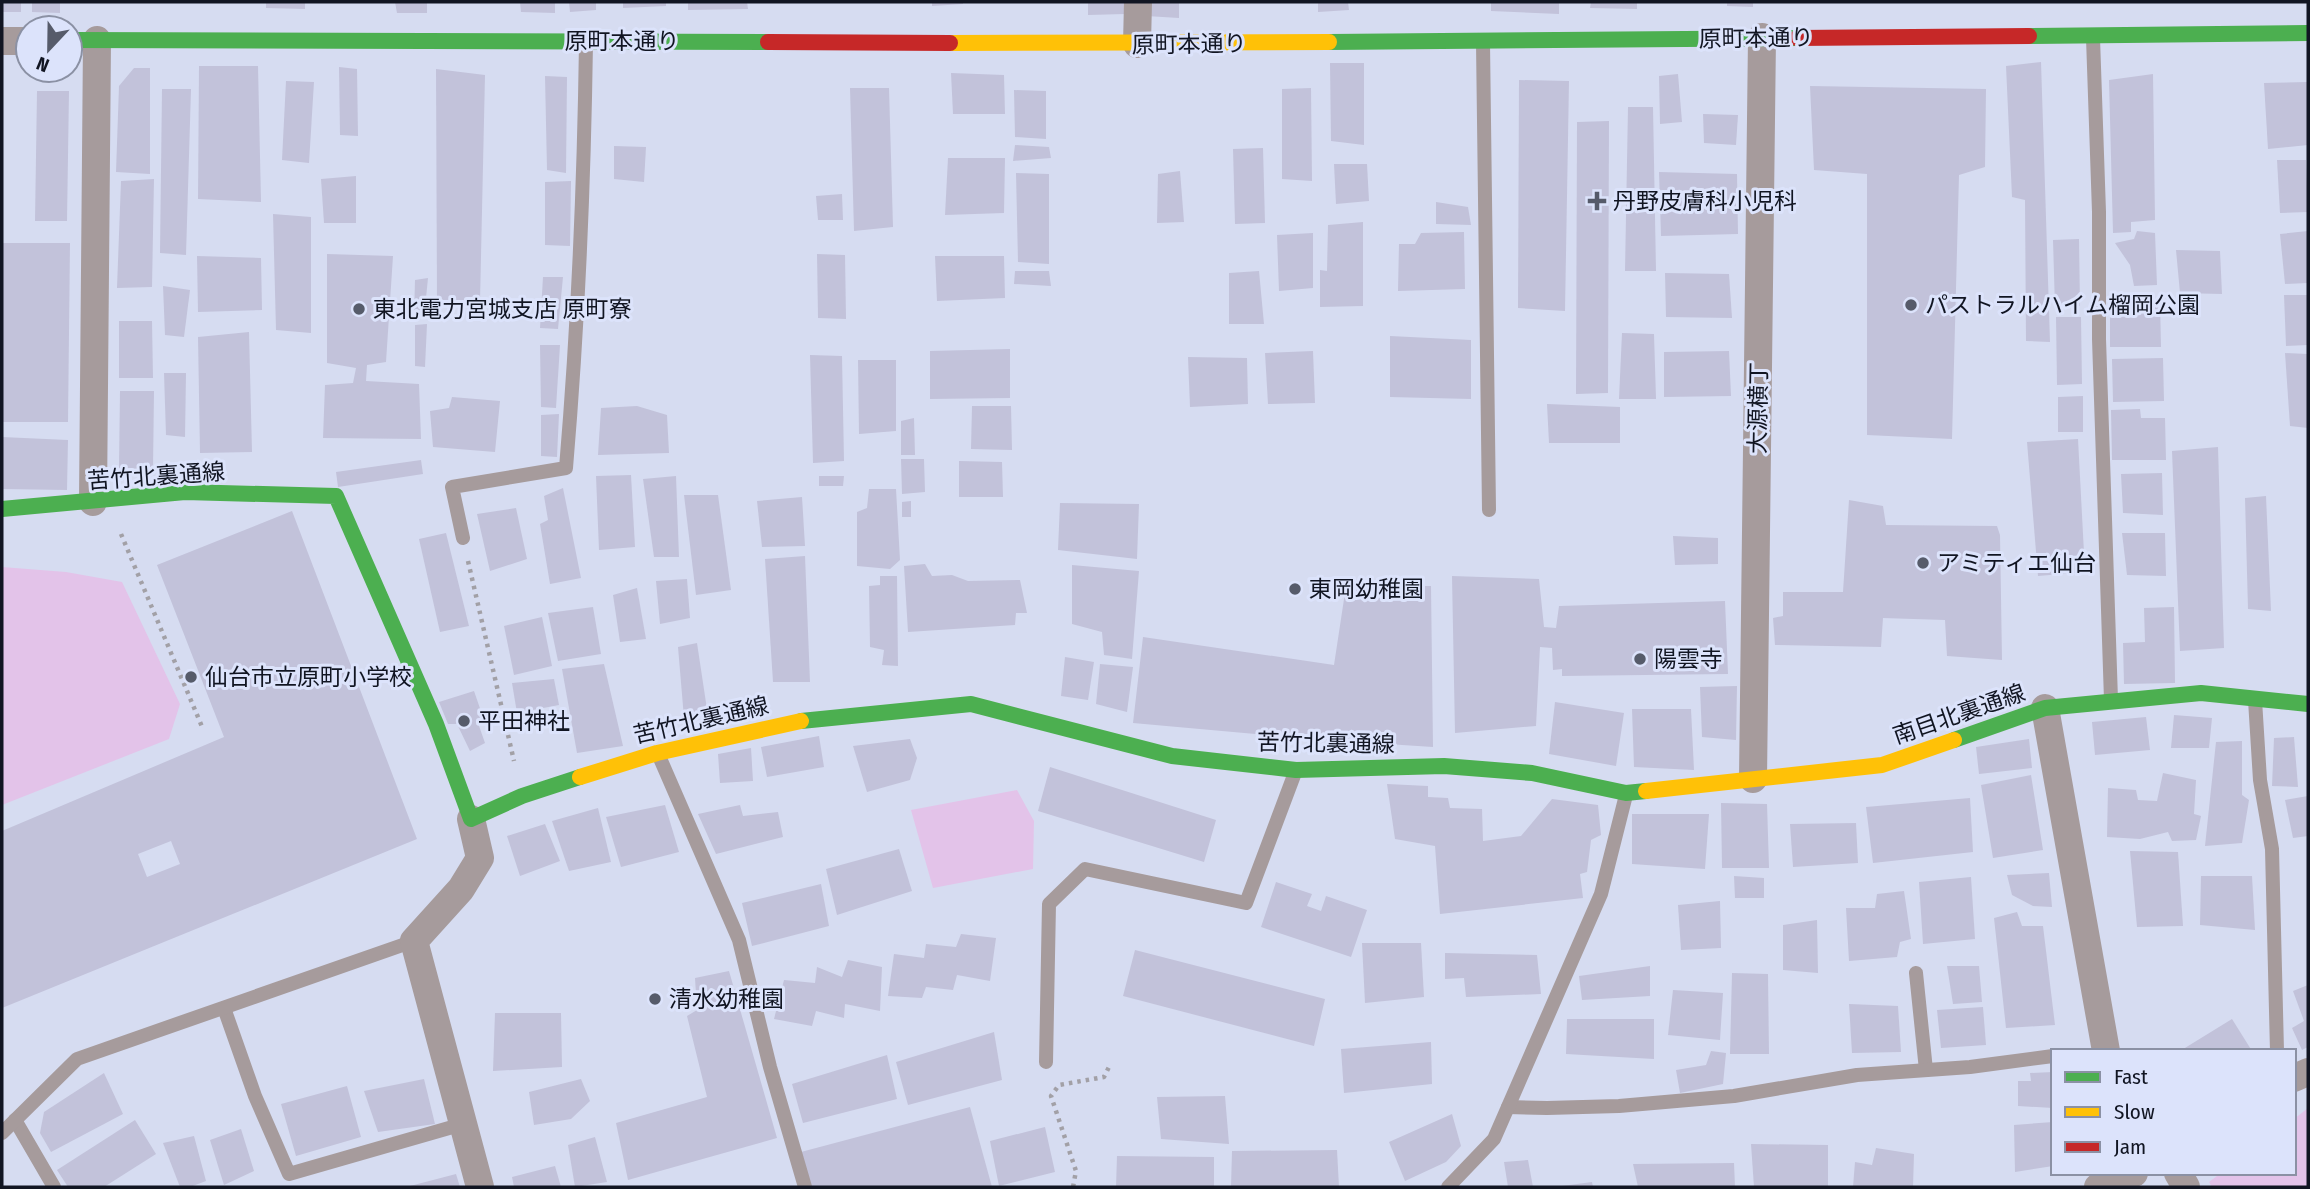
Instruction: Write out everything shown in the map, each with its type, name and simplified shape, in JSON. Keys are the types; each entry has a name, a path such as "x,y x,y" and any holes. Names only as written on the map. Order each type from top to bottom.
{"street":[{"path":"1138,2 1138,44"},
{"name":"原町本通り","path":"84,40 1138,44 2308,33"},
{"name":"大源横丁","path":"1753,779 1762,37"},
{"path":"84,40 93,502"},
{"name":"苦竹北裏通線","path":"2,509 185,492 336,496 436,724 471,819 523,796 657,752 803,720 971,704 1172,756 1296,770 1444,766 1532,773 1626,793"},
{"name":"南目北裏通線","path":"1626,793 1882,765 2045,708 2201,693 2308,704"},
{"path":"2045,708 2101,1049"},
{"path":"471,819 480,858 461,889 414,941 480,1187"},
{"path":"2098,1187 2129,1175"}],"lane":[{"path":"2093,35 2099,212 2099,352 2111,701"},
{"path":"463,538 452,487 566,468 583,228 586,41"},
{"path":"1483,41 1489,510"},
{"path":"2255,698 2260,780 2272,849 2277,1049"},
{"path":"657,752 739,940 770,1067 805,1187"},
{"path":"1046,1062 1049,904 1084,869 1246,903 1296,770"},
{"path":"1448,1187 1494,1139 1601,894 1626,793"},
{"path":"2,1133 77,1059 414,941"},
{"path":"1916,973 1926,1070"},
{"path":"224,1008 255,1097 289,1174 463,1124"},
{"path":"1508,1107 1632,1105 1734,1096 1857,1075 2051,1056"},
{"path":"15,1120 54,1187"}],"path":[{"path":"117,526 203,729"},
{"path":"463,538 523,796"},
{"path":"1073,1187 1076,1171 1051,1096 1059,1085 1104,1077 1110,1065"}],"shaded area":[{"path":"2,567 66,572 122,582 180,704 169,739 2,805"},
{"path":"1017,790 1034,821 1033,869 933,888 911,810"},
{"path":"2308,1108 2308,1187 2212,1187 2209,1182 2218,1175 2296,1175 2296,1117"}],"building":[{"path":"2,2 21,2 21,12 2,12"},
{"path":"32,2 60,2 60,13 32,12"},
{"path":"266,2 305,2 305,9 266,8"},
{"path":"395,2 427,2 427,13 397,13"},
{"path":"520,2 555,2 555,13 521,12"},
{"path":"569,2 596,2 596,10 570,12"},
{"path":"623,2 666,2 666,6 623,8"},
{"path":"688,2 747,2 748,9 688,10"},
{"path":"932,2 963,2 963,4 932,6"},
{"path":"1088,2 1124,2 1125,14 1088,15"},
{"path":"1146,2 1179,2 1179,18 1146,16"},
{"path":"1318,2 1348,2 1349,10 1318,12"},
{"path":"1491,2 1559,2 1559,14 1491,11"},
{"path":"1591,2 1637,2 1637,9 1590,8"},
{"path":"1727,2 1753,2 1753,7 1727,6"},
{"path":"2041,62 2050,342 2026,341 2025,200 2012,197 2006,66"},
{"path":"1330,63 1364,63 1364,145 1331,141"},
{"path":"199,66 258,66 261,202 198,199"},
{"path":"339,67 357,69 358,136 340,135"},
{"path":"134,68 150,68 150,174 116,172 119,86"},
{"path":"436,69 485,75 480,302 437,300"},
{"path":"951,73 1004,75 1005,114 953,114"},
{"path":"1678,74 1682,122 1660,124 1659,76"},
{"path":"2153,74 2155,220 2131,222 2131,232 2113,233 2109,80"},
{"path":"545,76 567,77 566,173 547,170"},
{"path":"1519,80 1569,81 1565,311 1518,308"},
{"path":"286,81 314,82 309,163 282,160"},
{"path":"2307,82 2308,145 2268,149 2264,83"},
{"name":"パストラルハイム榴岡公園","path":"1810,86 1986,89 1985,167 1959,175 1952,439 1867,435 1867,174 1814,170"},
{"path":"850,88 889,88 893,227 854,231"},
{"path":"1311,88 1312,181 1282,179 1282,89"},
{"path":"162,89 191,89 186,255 160,253"},
{"path":"1014,90 1046,91 1046,139 1015,137"},
{"path":"37,91 69,91 67,221 35,221"},
{"path":"1628,107 1653,107 1656,271 1625,271"},
{"path":"1703,114 1738,115 1736,145 1704,143"},
{"path":"1609,121 1608,393 1576,394 1577,122"},
{"path":"1015,145 1049,147 1051,158 1013,161"},
{"path":"614,146 646,147 644,182 614,179"},
{"path":"1263,148 1265,223 1235,224 1233,149"},
{"path":"948,158 1005,158 1004,213 945,215"},
{"path":"2277,160 2306,160 2308,212 2280,213"},
{"path":"1334,164 1367,164 1369,201 1336,204"},
{"path":"1180,171 1184,222 1157,223 1158,174"},
{"path":"1659,172 1737,174 1738,234 1661,236"},
{"path":"1016,173 1049,174 1049,264 1018,262"},
{"path":"356,176 356,223 324,223 321,179"},
{"path":"154,179 152,287 117,288 121,181"},
{"path":"571,181 570,246 545,245 545,182"},
{"path":"842,194 843,220 818,220 816,196"},
{"path":"1436,202 1468,207 1471,225 1436,224"},
{"path":"273,214 311,217 311,333 276,330"},
{"path":"1363,222 1363,306 1320,307 1320,270 1327,271 1328,225"},
{"path":"2137,231 2155,233 2157,285 2134,286 2130,265 2115,243 2134,239"},
{"path":"2308,231 2308,283 2285,284 2280,234"},
{"path":"1464,232 1465,289 1398,291 1399,244 1415,244 1421,233"},
{"path":"1313,233 1313,288 1279,291 1277,235"},
{"path":"2079,239 2080,306 2055,307 2053,240"},
{"path":"2,243 70,243 68,422 2,422"},
{"path":"2176,250 2220,251 2222,294 2180,293"},
{"name":"東北電力宮城支店 原町寮","path":"327,254 393,256 386,362 367,365 366,381 419,384 421,439 323,438 325,385 353,383 356,368 327,363"},
{"path":"817,254 845,255 846,319 818,318"},
{"path":"197,256 261,258 262,310 198,312"},
{"path":"935,256 1004,256 1005,298 937,301"},
{"path":"1015,271 1049,271 1051,286 1014,284"},
{"path":"1259,271 1264,324 1229,324 1229,273"},
{"path":"1665,273 1729,274 1732,318 1666,317"},
{"path":"543,277 563,277 558,329 540,328"},
{"path":"428,278 424,318 414,317 415,280"},
{"path":"163,286 190,290 184,337 165,335"},
{"path":"2284,295 2308,295 2308,345 2286,346"},
{"path":"2110,302 2160,302 2161,347 2110,347"},
{"path":"2056,317 2081,317 2082,384 2057,385"},
{"path":"119,321 152,321 153,378 119,378"},
{"path":"427,324 425,367 415,366 415,325"},
{"path":"249,332 252,452 200,453 198,337"},
{"path":"1622,333 1654,334 1656,399 1619,399"},
{"path":"1390,336 1471,340 1471,399 1390,397"},
{"path":"540,345 560,345 556,408 541,407"},
{"path":"1010,349 1010,398 930,399 930,351"},
{"path":"1313,351 1315,403 1268,404 1265,353"},
{"path":"1729,351 1731,396 1664,397 1664,352"},
{"path":"2285,353 2308,354 2308,428 2290,426"},
{"path":"810,355 842,356 844,461 813,463"},
{"path":"1188,357 1247,358 1248,404 1190,407"},
{"path":"2163,358 2164,401 2113,402 2112,359"},
{"path":"858,360 896,360 896,431 859,434"},
{"path":"164,373 186,373 185,437 166,435"},
{"path":"120,391 154,391 153,469 119,468"},
{"path":"2083,396 2083,432 2058,432 2058,397"},
{"path":"452,397 500,401 495,452 433,447 430,411 449,408"},
{"path":"1547,404 1620,407 1620,443 1549,443"},
{"path":"637,406 667,415 669,453 598,455 601,408"},
{"path":"972,406 1011,406 1012,450 971,449"},
{"path":"2140,409 2141,418 2165,418 2166,460 2112,460 2111,410"},
{"path":"559,414 557,457 541,456 541,415"},
{"path":"914,418 915,455 901,455 901,421"},
{"path":"2,437 68,440 67,490 2,489"},
{"path":"2078,439 2085,572 2038,576 2027,442"},
{"path":"2218,447 2224,648 2180,651 2172,451"},
{"path":"901,459 924,459 925,492 902,494"},
{"path":"421,460 423,474 338,487 336,472"},
{"path":"959,461 1002,462 1003,497 959,497"},
{"path":"2162,473 2163,515 2123,513 2121,474"},
{"path":"631,475 635,547 599,550 596,476"},
{"path":"676,476 679,557 654,557 643,479"},
{"path":"819,476 844,476 843,486 819,486"},
{"path":"563,488 581,578 550,584 540,524 548,520 544,496"},
{"path":"869,489 896,489 900,560 890,569 857,566 857,512 867,508"},
{"path":"684,495 718,495 731,590 696,595"},
{"path":"2266,496 2271,611 2248,609 2245,498"},
{"path":"802,497 805,546 762,547 757,501"},
{"name":"アミティエ仙台","path":"1849,500 1883,506 1886,525 1997,526 2000,535 2002,660 1947,656 1945,620 1883,618 1881,647 1775,645 1773,618 1783,616 1783,592 1843,592"},
{"path":"911,501 911,517 902,517 902,502"},
{"path":"1060,503 1139,504 1137,559 1058,550"},
{"path":"516,508 527,559 490,571 477,514"},
{"path":"292,511 417,839 2,1008 2,831 224,737 157,565","holes":["171,841 180,864 147,877 138,854"]},
{"path":"446,533 469,626 440,632 419,539"},
{"path":"2122,533 2165,533 2166,576 2127,575"},
{"path":"1673,536 1718,538 1718,564 1675,565"},
{"path":"805,556 810,682 773,682 765,559"},
{"path":"925,564 932,576 952,575 968,581 1020,580 1027,613 1016,613 1015,625 908,632 904,566"},
{"path":"1072,565 1139,571 1132,659 1104,655 1102,632 1072,624"},
{"path":"880,576 897,576 898,666 882,665 884,650 870,647 869,586 880,585"},
{"name":"陽雲寺","path":"1452,576 1539,579 1544,627 1556,628 1559,606 1725,601 1728,674 1562,676 1562,669 1553,670 1552,648 1540,647 1536,726 1455,733"},
{"path":"687,579 690,618 660,624 656,581"},
{"path":"1346,586 1431,586 1433,747 1133,723 1143,637 1334,665"},
{"path":"637,588 646,639 620,642 613,595"},
{"path":"593,607 601,654 558,661 548,613"},
{"path":"2174,607 2175,683 2124,684 2123,643 2145,642 2144,608"},
{"path":"542,617 552,666 514,675 504,626"},
{"path":"697,643 708,716 684,718 678,647"},
{"path":"1065,657 1094,662 1088,700 1061,696"},
{"path":"604,664 623,746 577,753 562,669"},
{"path":"1100,664 1133,667 1127,712 1096,704"},
{"path":"554,679 559,705 517,713 512,683"},
{"path":"1737,686 1736,740 1702,737 1700,687"},
{"name":"平田神社","path":"474,691 484,720 478,723 485,743 470,751 457,724 448,724 439,702"},
{"path":"1555,702 1624,713 1616,766 1549,754"},
{"path":"1632,709 1691,709 1694,770 1634,767"},
{"path":"2174,715 2212,718 2209,748 2171,748"},
{"path":"2146,717 2150,750 2095,755 2092,722"},
{"path":"819,736 824,767 767,777 761,747"},
{"path":"2294,737 2298,787 2272,786 2274,738"},
{"path":"910,739 917,758 910,780 867,792 853,746"},
{"path":"2029,739 2032,768 1979,774 1976,747"},
{"path":"2242,741 2242,795 2249,800 2242,843 2205,846 2216,742"},
{"path":"751,748 753,781 720,783 718,754"},
{"path":"1050,767 1216,820 1204,862 1038,811"},
{"path":"2163,773 2196,780 2194,814 2201,816 2196,840 2172,841 2168,832 2140,839 2107,837 2108,788 2136,790 2138,800 2157,801"},
{"path":"2031,775 2043,850 1993,858 1981,785"},
{"path":"1387,784 1428,786 1428,797 1448,798 1450,808 1482,809 1483,841 1521,836 1552,799 1598,805 1601,835 1591,840 1587,872 1580,874 1583,898 1440,914 1435,846 1395,839"},
{"path":"2308,796 2308,836 2293,838 2285,800"},
{"path":"1970,798 1973,852 1873,863 1866,807"},
{"path":"1721,803 1767,804 1769,868 1722,868"},
{"path":"665,805 679,852 621,867 606,817"},
{"path":"740,805 743,816 778,812 783,837 716,854 698,814"},
{"path":"598,808 611,862 569,871 552,821"},
{"path":"1632,814 1709,814 1705,869 1632,864"},
{"path":"1856,823 1858,863 1793,867 1790,824"},
{"path":"545,824 560,861 520,876 507,836"},
{"path":"899,849 912,891 837,915 826,869"},
{"path":"2130,851 2178,852 2183,926 2137,927"},
{"path":"2049,873 2052,907 2033,906 2012,895 2007,875"},
{"path":"1734,876 1764,878 1764,898 1735,898"},
{"path":"2201,876 2252,876 2255,930 2200,925"},
{"path":"1971,877 1975,939 1923,944 1919,882"},
{"path":"1276,882 1312,894 1307,906 1321,911 1326,896 1367,910 1351,957 1261,927"},
{"path":"821,884 829,926 752,946 742,903"},
{"path":"1904,891 1911,939 1900,942 1897,957 1849,961 1846,908 1875,908 1877,894"},
{"path":"1720,901 1721,948 1681,950 1678,905"},
{"path":"2017,912 2022,926 2043,926 2055,1025 2006,1028 1994,918"},
{"path":"1817,920 1818,973 1783,970 1783,925"},
{"path":"961,934 996,938 990,981 957,975 953,990 926,987 922,998 888,996 894,954 924,958 926,944 956,947"},
{"path":"1362,943 1421,943 1424,997 1365,1003"},
{"path":"1135,950 1325,999 1314,1046 1123,996"},
{"path":"1445,953 1537,955 1541,994 1466,997 1464,978 1445,979"},
{"path":"848,960 882,967 880,1011 845,1004 844,1018 816,1011 812,1026 774,1019 784,980 815,983 817,967 842,977"},
{"path":"1650,966 1650,996 1582,1000 1579,976"},
{"path":"1947,966 1979,966 1982,1002 1953,1004"},
{"path":"729,971 777,1138 628,1180 616,1123 707,1097 687,1016 697,1010 695,978"},
{"path":"1732,973 1768,974 1769,1054 1730,1054"},
{"path":"2308,985 2308,1047 2302,1050 2292,1028 2304,1021 2293,991"},
{"path":"1673,990 1723,993 1720,1040 1668,1035"},
{"path":"1849,1004 1898,1006 1901,1052 1852,1053"},
{"path":"1983,1007 1986,1045 1941,1048 1937,1010"},
{"path":"495,1013 561,1013 562,1067 493,1071"},
{"path":"1567,1019 1654,1019 1654,1059 1566,1054"},
{"path":"2232,1019 2251,1049 2183,1049"},
{"path":"994,1032 1002,1080 908,1105 896,1062"},
{"path":"1431,1042 1432,1084 1344,1093 1341,1049"},
{"path":"1711,1051 1726,1053 1723,1084 1680,1093 1676,1070 1706,1065"},
{"path":"887,1055 897,1099 803,1123 792,1084"},
{"path":"2051,1072 2051,1108 2018,1106 2018,1081 2031,1081 2030,1073"},
{"path":"104,1073 123,1114 51,1152 40,1133 44,1112"},
{"path":"424,1079 435,1124 378,1132 364,1091"},
{"path":"581,1079 590,1101 571,1119 534,1125 529,1092"},
{"path":"347,1086 361,1137 296,1156 281,1104"},
{"path":"1225,1096 1229,1144 1161,1139 1157,1097"},
{"path":"970,1107 992,1187 811,1187 801,1152"},
{"path":"1452,1114 1461,1146 1446,1162 1405,1181 1389,1142"},
{"path":"135,1120 156,1154 104,1187 68,1187 57,1170"},
{"path":"2051,1122 2051,1166 2015,1172 2014,1125"},
{"path":"1045,1127 1055,1172 999,1186 990,1141"},
{"path":"241,1129 254,1171 224,1185 210,1140"},
{"path":"194,1136 206,1181 190,1187 180,1187 163,1143"},
{"path":"595,1137 607,1182 575,1187 568,1145"},
{"path":"1751,1144 1828,1145 1828,1187 1754,1187"},
{"path":"1876,1148 1914,1154 1913,1187 1853,1187 1855,1162 1872,1165"},
{"path":"1337,1150 1339,1187 1231,1187 1232,1151"},
{"path":"1117,1156 1214,1157 1214,1187 1116,1187"},
{"path":"1528,1160 1533,1187 1508,1187 1504,1162"},
{"path":"1734,1163 1735,1187 1638,1187 1633,1164"},
{"path":"555,1166 561,1187 514,1187 512,1177"},
{"path":"456,1174 460,1187 410,1187 410,1186"},
{"path":"1592,1182 1593,1187 1562,1186"}],"traffic: fast":[{"path":"2029,36 2308,33"},
{"path":"1329,42 1797,38"},
{"path":"84,40 768,42"},
{"path":"2,509 185,492 336,496 436,724 471,819 522,796 580,777"},
{"path":"1954,740 2045,708 2201,693 2308,704"},
{"path":"801,721 971,704 1172,756 1296,770 1444,766 1532,773 1626,793 1646,791"}],"traffic: slow":[{"path":"950,43 1329,42"},
{"path":"580,777 657,753 801,721"},
{"path":"1646,791 1882,765 1954,740"}],"traffic: jam":[{"path":"1797,38 2029,36"},
{"path":"768,42 950,43"}],"place":[{"name":"丹野皮膚科小児科","path":"1597,201"},
{"name":"パストラルハイム榴岡公園","path":"1911,305"},
{"name":"東北電力宮城支店 原町寮","path":"359,309"},
{"name":"アミティエ仙台","path":"1923,563"},
{"name":"東岡幼稚園","path":"1295,589"},
{"name":"陽雲寺","path":"1640,659"},
{"name":"仙台市立原町小学校","path":"191,677"},
{"name":"平田神社","path":"464,721"},
{"name":"清水幼稚園","path":"655,999"}]}
